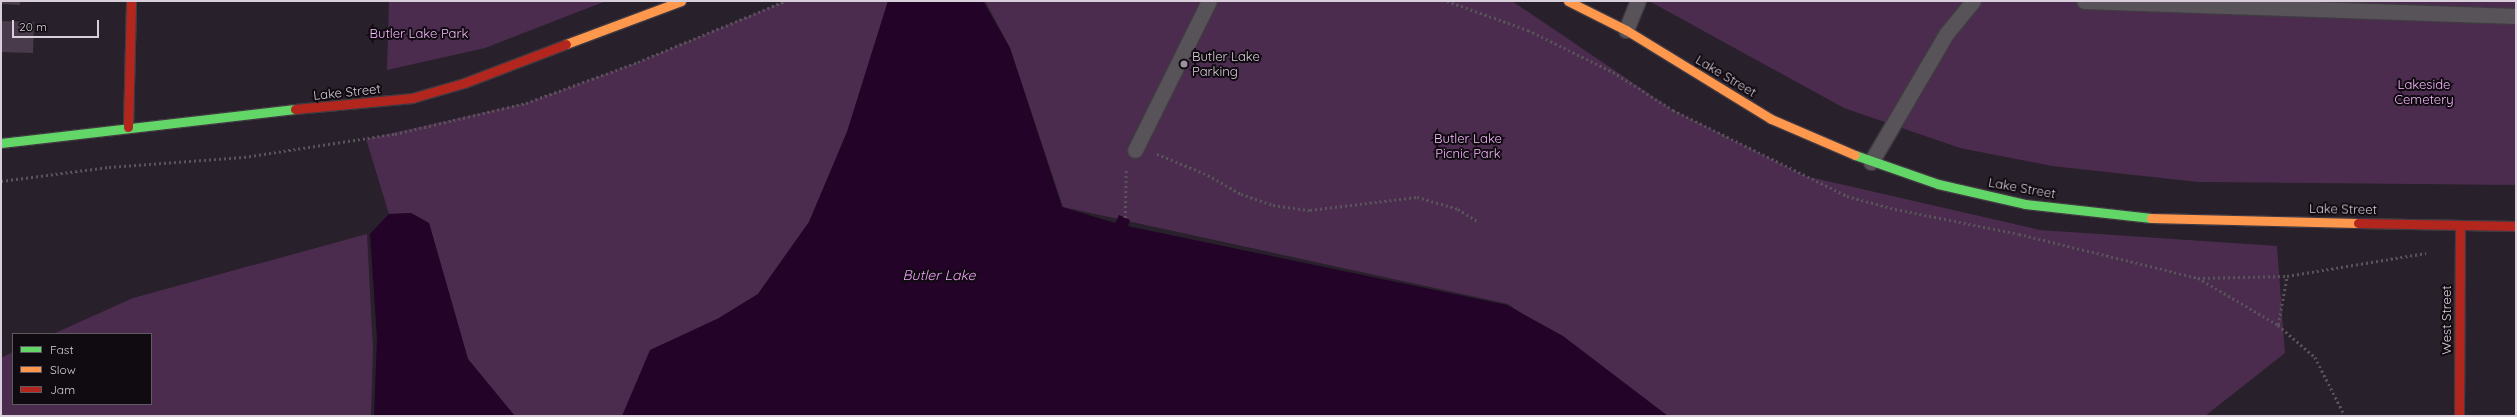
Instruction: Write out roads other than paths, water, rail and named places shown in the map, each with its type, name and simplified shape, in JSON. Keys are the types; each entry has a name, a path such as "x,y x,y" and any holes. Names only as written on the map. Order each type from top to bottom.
{"street":[{"path":"128,127 131,1"},
{"name":"Lake Street","path":"1,143 128,127 412,98 479,78 682,1"},
{"name":"Lake Street","path":"1568,1 1626,30 1772,119 1871,162 1938,184 2025,204 2163,218 2516,226"},
{"name":"West Street","path":"2459,416 2460,225"}],"lane":[{"path":"1135,150 1208,1"},
{"path":"1626,30 1638,1"},
{"path":"1871,162 1946,34 1973,1"},
{"path":"2084,1 2516,16"}],"water":[{"name":"Butler Lake","path":"888,1 983,1 1010,48 1062,207 1115,223 1119,215 1130,220 1128,226 1132,227 1507,305 1563,336 1668,416 622,416 650,350 719,318 758,294 809,222 847,132"},
{"path":"411,213 429,223 468,359 515,416 374,416 377,338 370,234 389,214"}],"place":[{"name":"Butler Lake Parking","path":"1184,64"}],"park label":[{"name":"Butler Lake Park","path":"419,33"},
{"name":"Lakeside Cemetery","path":"2424,92"},
{"name":"Butler Lake Picnic Park","path":"1468,146"}]}
